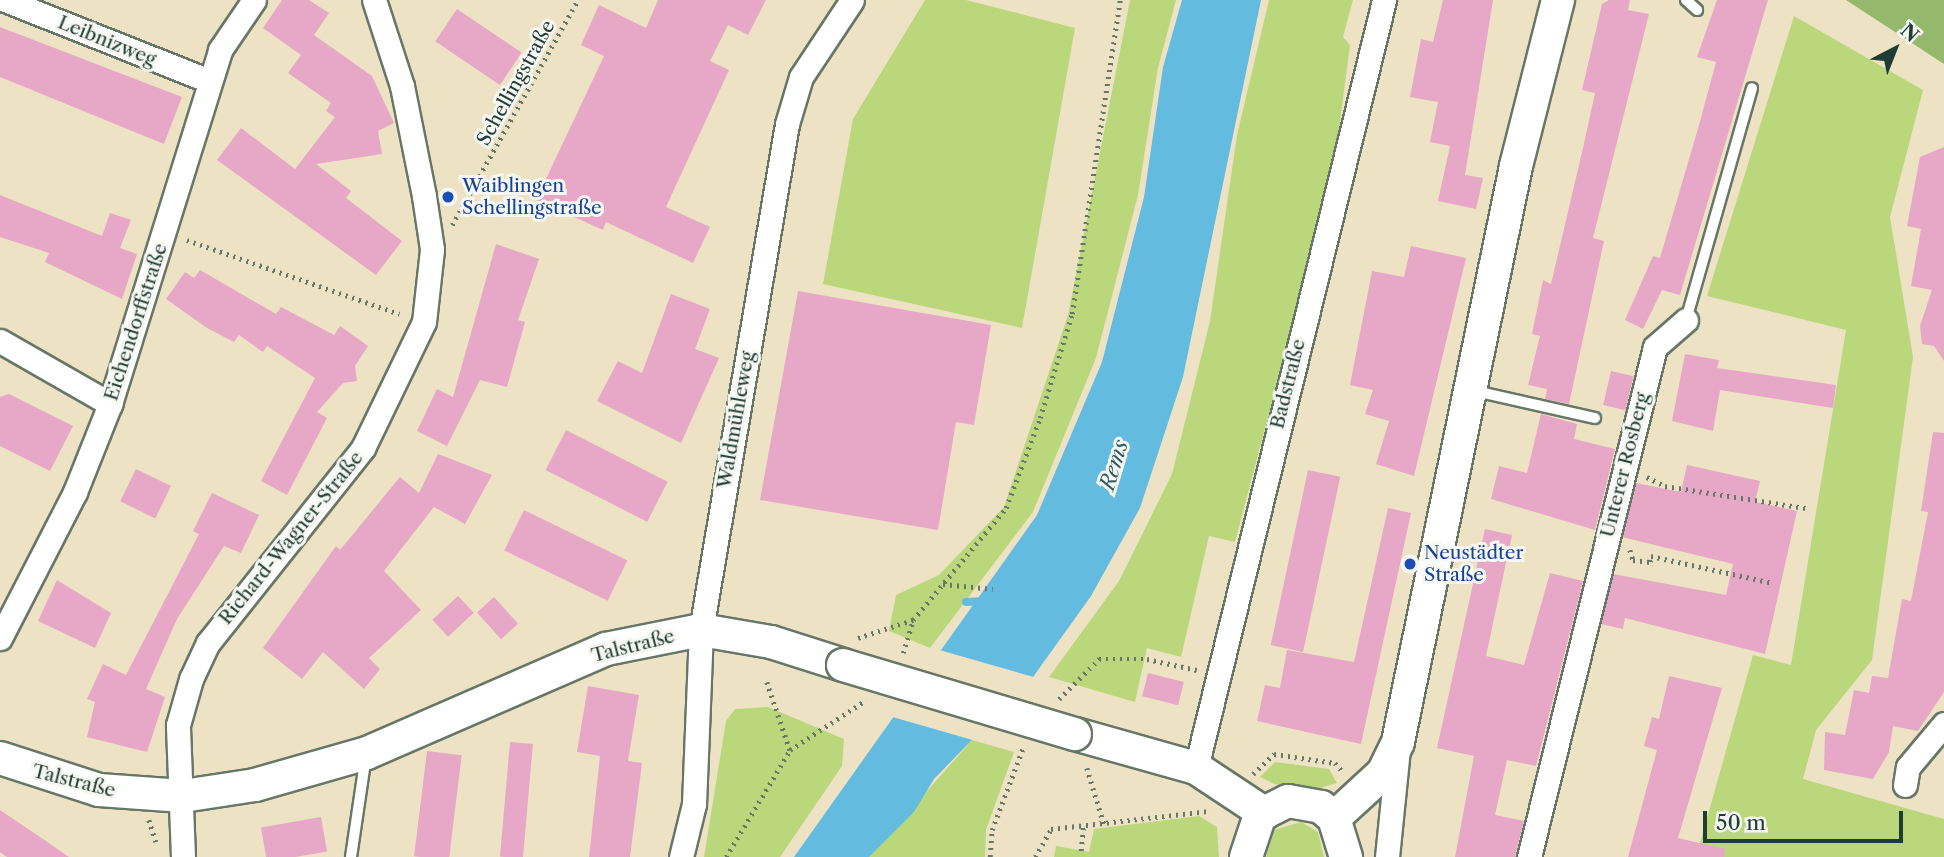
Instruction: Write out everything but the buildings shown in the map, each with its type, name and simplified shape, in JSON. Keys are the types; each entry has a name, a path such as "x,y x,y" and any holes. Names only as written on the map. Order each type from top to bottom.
{"street":[{"name":"Leibnizweg","path":"5,0 210,81"},
{"name":"Eichendorffstraße","path":"0,638 75,492 110,404 210,81 225,41 254,0"},
{"name":"Richard-Wagner-Straße","path":"183,857 183,796 178,725 208,643 363,448 424,322 432,249 402,86 374,0"},
{"name":"Waldmühleweg","path":"681,857 694,804 701,630 787,124 801,77 852,0"},
{"name":"Badstraße","path":"1196,768 1384,0"},
{"path":"1387,857 1398,802 1398,741 1468,389 1558,0"},
{"name":"Unterer Rosberg","path":"1528,857 1655,347 1686,320"},
{"path":"0,341 110,404"},
{"name":"Talstraße","path":"0,758 99,790 183,796 255,785 367,753 606,649 701,630 771,642 850,651 1079,735 1196,768 1264,813"},
{"path":"1905,785 1908,767 1944,724"},
{"path":"1334,818 1383,773 1398,741"},
{"path":"1245,857 1250,829 1264,813 1305,802 1334,818 1346,857"}],"lane":[{"path":"1686,0 1697,10"},
{"name":"Unterer Rosberg","path":"1686,320 1752,88"},
{"path":"1468,389 1595,418"},
{"path":"351,857 367,753"}],"path":[{"name":"Schellingstraße","path":"432,249 459,216 578,0"},
{"path":"897,663 913,620 1006,508 1072,314 1120,0"},
{"path":"164,232 424,322"},
{"path":"1645,477 1665,486 1806,508"},
{"path":"1632,550 1633,560 1650,562 1651,556 1773,583"},
{"path":"943,584 993,589"},
{"path":"850,651 913,620"},
{"path":"767,682 790,750"},
{"path":"726,857 790,750 876,692"},
{"path":"1079,735 1104,824"},
{"path":"1035,857 1051,830 1190,812"},
{"path":"1081,851 1083,826"}],"green space":[{"path":"925,0 966,0 1075,28 1022,328 823,284 853,119"},
{"path":"1130,0 1176,0 1158,68 1138,195 1096,358 1033,512 930,648 889,631 896,595 939,575 1004,507 1068,315"},
{"path":"1269,0 1353,0 1343,37 1350,45 1334,167 1235,542 1209,536 1181,657 1147,648 1135,702 1049,677 1119,581 1172,474 1210,321 1237,135"},
{"path":"1846,0 1944,0 1944,64"},
{"path":"1794,16 1923,90 1890,217 1913,357 1872,660 1816,730 1803,779 1944,819 1944,857 1696,857 1753,655 1791,665 1846,330 1707,296"},
{"path":"768,707 844,739 842,766 780,857 704,857 726,721 735,709"},
{"path":"972,740 1014,752 986,830 985,857 869,857"},
{"path":"1275,762 1329,769 1337,783 1317,789 1274,784 1260,777"},
{"path":"1199,816 1217,827 1219,857 1054,857 1056,846 1089,852 1094,829"},
{"path":"1301,822 1318,832 1324,857 1266,857 1274,830"}],"water":[{"name":"Rems","path":"1182,0 1261,0 1183,377 1140,508 1091,596 1033,677 934,779 914,812 869,857 794,857 1037,515 1102,362 1144,197 1163,67"}],"pier":[{"path":"936,649 1037,678 976,741 889,716"}],"waterway":[{"path":"966,602 984,601"}],"place":[{"name":"Waiblingen Schellingstraße","path":"448,197"},
{"name":"Neustädter Straße","path":"1410,564"}]}
